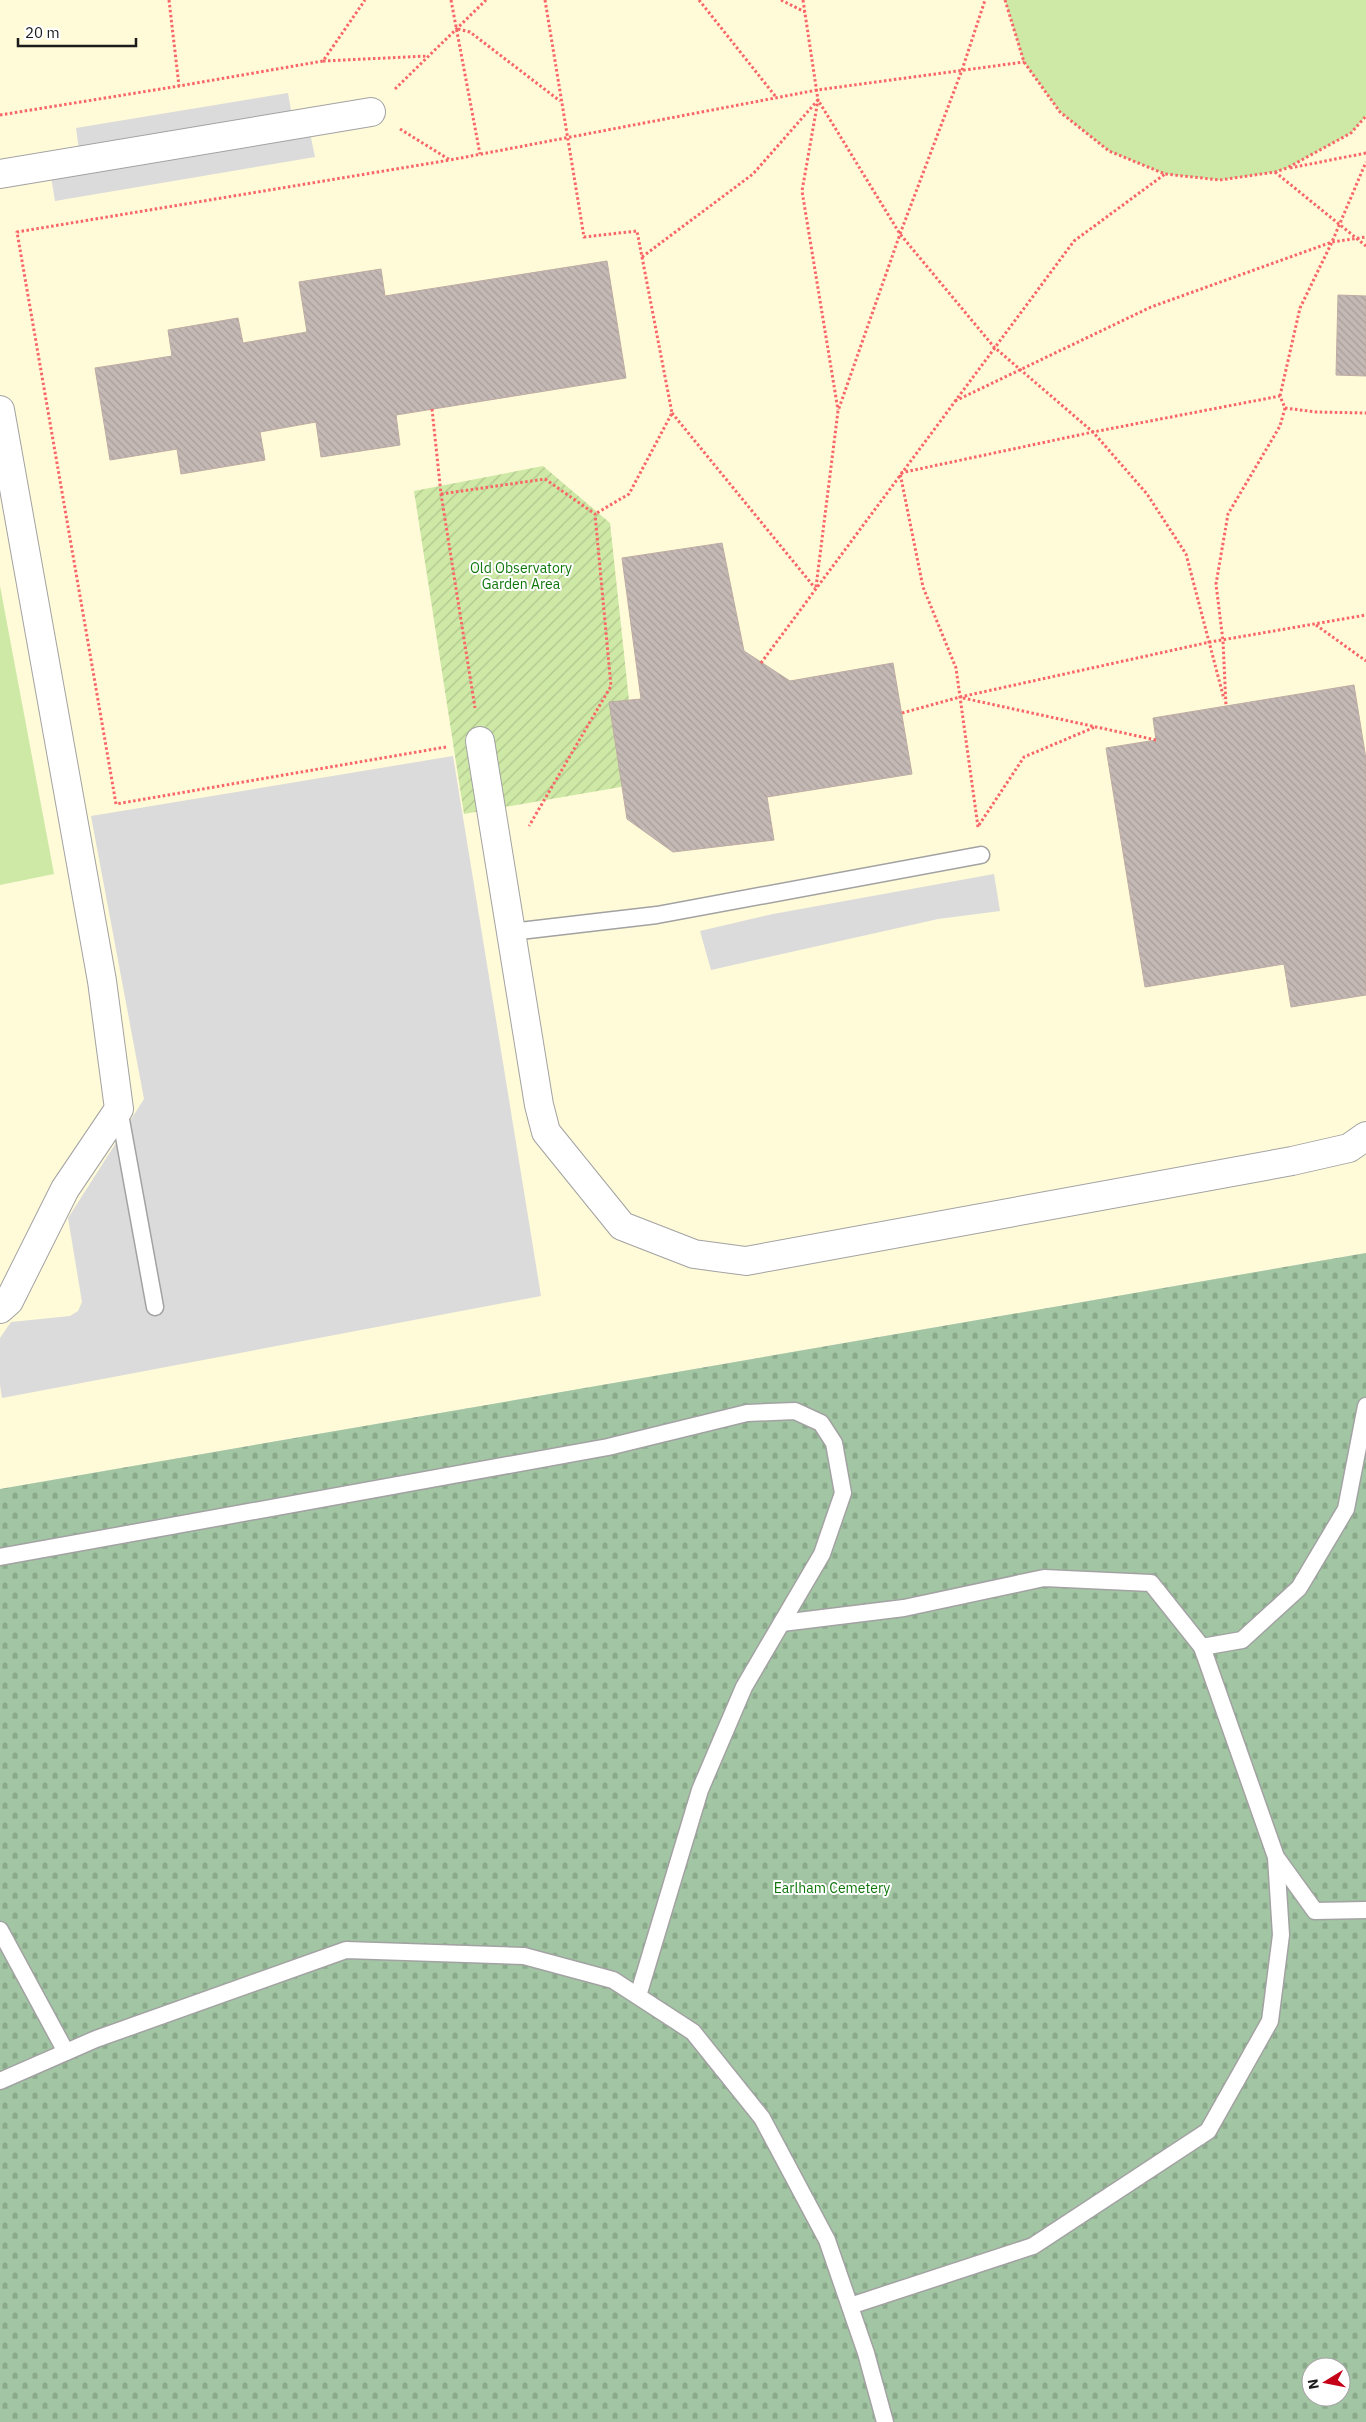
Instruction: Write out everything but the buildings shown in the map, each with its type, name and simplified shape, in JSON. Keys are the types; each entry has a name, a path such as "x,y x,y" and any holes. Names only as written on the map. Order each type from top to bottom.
{"street":[{"path":"0,174 371,112"},
{"path":"0,410 102,980 119,1109 65,1189 9,1301 0,1309"},
{"path":"480,741 539,1105 546,1132 622,1226 694,1254 746,1261 1292,1161 1349,1148 1366,1136"}],"lane":[{"path":"511,932 657,915 981,856"},
{"path":"119,1109 155,1307"},
{"path":"1202,1647 1242,1640 1299,1588 1346,1509 1366,1406"},
{"path":"0,1557 608,1447 747,1413 795,1411 821,1424 834,1444 843,1493 822,1554 744,1687 700,1790 638,1996"},
{"path":"782,1623 904,1608 1044,1578 1151,1583 1202,1647 1276,1857 1282,1936 1270,2021 1208,2132 1033,2246 850,2306"},
{"path":"1276,1857 1315,1911 1366,1910"},
{"path":"0,1930 66,2052"},
{"path":"0,2082 96,2039 346,1950 524,1956 613,1980 694,2032 762,2118 827,2240 866,2353 885,2422"}],"path":[{"path":"168,0 179,86"},
{"path":"323,61 365,0"},
{"path":"452,0 480,154"},
{"path":"450,160 371,112 486,0"},
{"path":"545,0 584,237 637,231 672,413 816,588"},
{"path":"699,0 776,98"},
{"path":"781,0 805,12"},
{"path":"803,0 818,100 802,191 838,411"},
{"path":"816,588 838,411 900,234 962,70 984,0"},
{"path":"1005,0 1024,62 1060,112 1109,151 1166,174 1220,180 1275,172 1366,153"},
{"path":"457,29 470,32 561,101"},
{"path":"0,115 323,61 429,56"},
{"path":"432,409 442,494 480,741 116,804 17,232 450,160 817,90 1024,62"},
{"path":"818,100 900,234 994,347 1093,432 1147,494 1186,554 1226,706 1223,641 1216,584 1228,514 1280,426 1285,408 1280,396 1300,308 1332,242 1366,162"},
{"path":"642,257 753,174 818,100"},
{"path":"1287,168 1351,133 1366,116"},
{"path":"1275,172 1354,239 1366,246"},
{"path":"762,663 900,473 1074,241 1166,174"},
{"path":"953,402 1151,307 1332,242 1366,237"},
{"path":"900,473 1093,432 1280,396"},
{"path":"1285,408 1316,412 1366,413"},
{"path":"595,514 629,494 672,413"},
{"path":"900,473 923,587 956,668 981,856"},
{"path":"442,494 545,479 595,514 611,686 501,874"},
{"path":"902,713 960,697 1210,642 1366,615"},
{"path":"1316,624 1366,661"},
{"path":"960,697 1156,740"},
{"path":"978,826 1024,757 1095,726"}],"shaded area":[{"path":"0,0 1366,0 1366,1253 0,1489"},
{"path":"288,93 292,116 79,150 76,128"},
{"path":"310,133 315,157 55,201 51,177"},
{"path":"453,756 541,1296 2,1398 0,1385 0,1338 11,1322 70,1316 78,1311 82,1302 68,1218 144,1099 91,816"},
{"path":"994,874 1000,911 938,919 711,970 700,931 773,914"}],"green space":[{"path":"1005,0 1366,0 1366,116 1351,133 1287,168 1275,172 1220,180 1165,174 1109,151 1060,112 1024,62"},
{"name":"Old Observatory Garden Area","path":"543,466 610,523 638,784 464,814 414,491"},
{"path":"0,586 54,874 0,885"},
{"name":"Earlham Cemetery","path":"1366,1253 1366,2422 0,2422 0,1489"}]}
